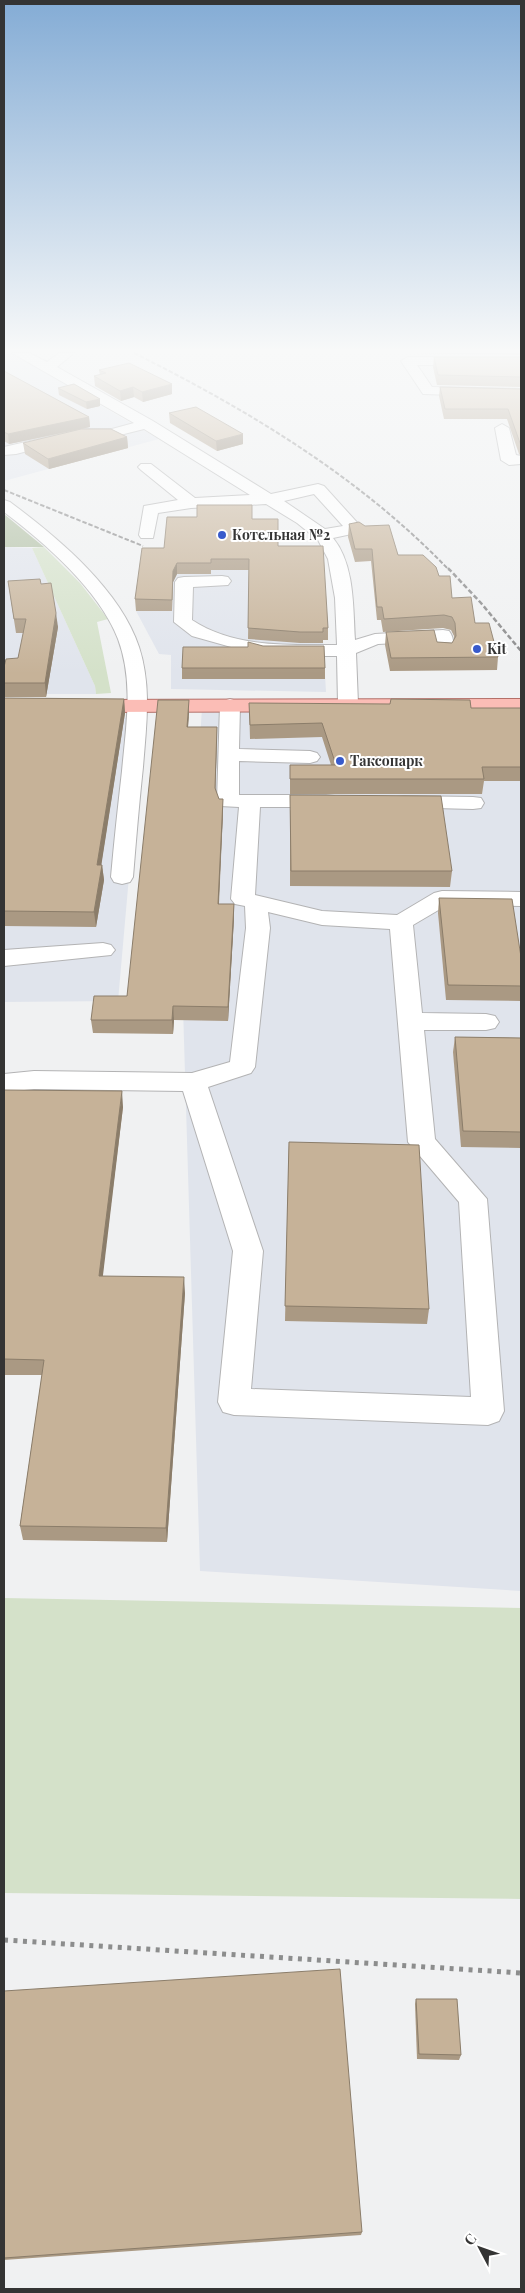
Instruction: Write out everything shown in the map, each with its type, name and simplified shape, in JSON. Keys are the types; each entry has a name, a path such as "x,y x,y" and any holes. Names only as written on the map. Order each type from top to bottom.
{"main road":[{"path":"71,706 521,705"}],"street":[{"path":"207,460 270,499 321,535 331,547 338,565 345,626 348,704"},
{"path":"146,467 191,504"},
{"path":"146,535 150,509 191,504 270,499 318,489 355,529 321,535"},
{"path":"4,505 37,532 79,572 115,616 123,629 133,659 138,706 122,877"},
{"path":"222,581 184,582 183,622 198,632 263,650 345,650 375,639 443,635 444,650"},
{"path":"345,626 436,624 436,619"},
{"path":"230,705 228,801 347,802"},
{"path":"230,755 310,757"},
{"path":"250,801 243,898 322,918 401,922 442,898 521,899"},
{"path":"386,802 473,803"},
{"path":"4,1083 34,1080 193,1082 242,1067 258,928 256,902"},
{"path":"193,1082 248,1251 234,1402 488,1412 473,1199 422,1142 401,922"},
{"path":"4,958 103,950"},
{"path":"409,1021 486,1022"}],"path":[{"path":"4,1940 521,1973"}],"shaded area":[{"path":"4,460 81,460 4,481"},
{"path":"4,547 32,548 95,686 96,694 4,694"},
{"path":"143,559 281,559 328,640 323,640 326,692 171,689 171,655 159,654 136,611"},
{"path":"202,708 521,722 521,1591 200,1571 183,1007"},
{"path":"4,717 143,718 118,1001 4,1002"}],"green space":[{"path":"4,514 44,547 4,547"},
{"path":"44,547 80,583 108,619 97,622 111,693 96,694 95,686 32,548"},
{"path":"4,1598 521,1608 521,1899 4,1893"}],"building":[{"path":"197,505 252,505 252,519 278,519 278,546 323,546 328,628 323,628 323,632 300,632 248,628 249,559 211,559 211,563 177,563 173,571 172,600 135,599 142,548 164,548 167,517 197,517"},
{"path":"359,522 365,526 389,525 398,555 423,555 436,567 439,576 450,576 452,598 471,597 475,623 489,623 498,657 391,658 386,632 434,630 437,642 452,643 456,636 455,623 452,617 444,615 384,619 382,607 377,607 372,549 355,549 349,524"},
{"path":"40,579 41,584 51,583 56,613 45,683 4,683 6,659 18,658 26,619 14,619 8,581"},
{"path":"248,642 263,646 324,646 325,668 182,668 183,647 248,647"},
{"path":"4,698 124,699 97,865 102,865 94,912 4,911"},
{"path":"391,699 470,700 471,708 521,708 521,767 482,767 484,779 290,779 290,765 336,765 322,723 250,725 249,703 390,704"},
{"path":"158,700 189,700 187,727 217,727 215,788 219,799 223,799 218,904 234,904 228,1007 173,1006 172,1020 91,1020 94,996 127,996"},
{"path":"290,795 441,796 452,871 291,871"},
{"path":"439,898 512,899 521,957 521,986 448,985"},
{"path":"455,1037 521,1038 521,1132 463,1131"},
{"path":"4,1090 122,1091 99,1276 184,1277 166,1528 20,1526 44,1360 4,1359"},
{"path":"289,1142 419,1145 429,1309 285,1306"},
{"path":"340,1969 362,2232 4,2258 4,1991"},
{"path":"416,1999 457,1999 461,2055 419,2054"}],"railway":[{"path":"318,460 378,505 415,536 449,570"},
{"path":"4,490 143,546"},
{"path":"448,568 481,603 521,651"}],"place":[{"name":"Котельная №2","path":"222,535"},
{"name":"Kit","path":"477,649"},
{"name":"Таксопарк","path":"340,761"}]}
